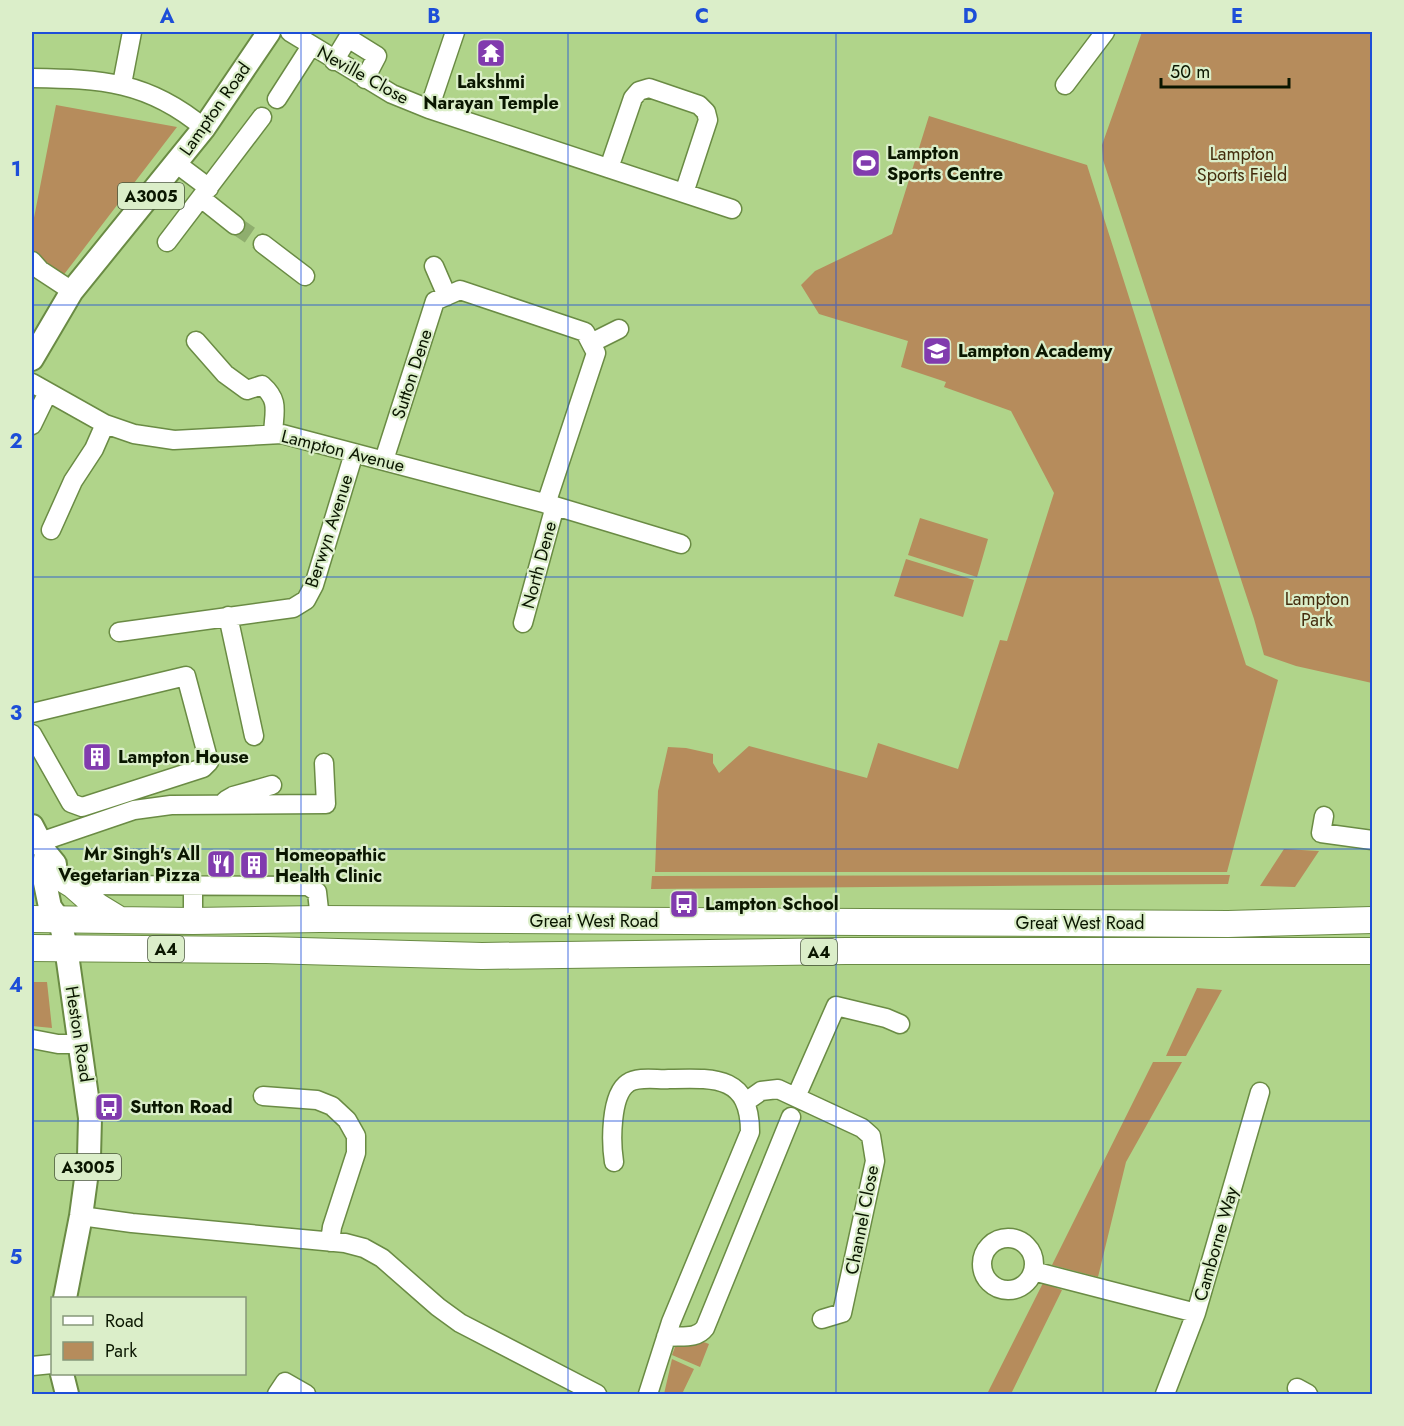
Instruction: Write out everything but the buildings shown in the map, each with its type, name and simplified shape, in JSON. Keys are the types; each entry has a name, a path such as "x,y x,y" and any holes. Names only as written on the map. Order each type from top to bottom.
{"highway":[{"path":"67,881 97,906 121,921"},
{"name":"Great West Road","path":"32,919 193,921 320,910 1228,924 1372,920"},
{"name":"Great West Road","path":"32,948 482,956 846,951 1372,951"}],"main road":[{"name":"Lampton Road","path":"32,359 72,291 177,164 269,32"},
{"name":"A3005","path":"39,841 67,881 60,921"},
{"name":"A3005","path":"39,841 50,907 60,921 66,947"},
{"name":"Heston Road","path":"65,1297 81,1216 89,1156 90,1118 66,947"},
{"path":"62,1375 67,1395"}],"street":[{"path":"122,84 132,32"},
{"name":"Neville Close","path":"290,32 392,94 429,109 732,209"},
{"path":"429,109 455,32"},
{"path":"1065,85 1105,32"},
{"path":"334,60 348,38 377,56 365,79"},
{"path":"277,99 311,46"},
{"path":"32,78 81,78 122,84 172,105 204,128"},
{"path":"609,168 633,98 639,91 649,88 699,105 706,111 708,120 684,193"},
{"path":"167,242 262,117"},
{"path":"177,164 236,225"},
{"path":"263,244 305,276"},
{"path":"434,266 447,296 460,290 585,332 596,353 550,505"},
{"path":"34,271 72,291"},
{"name":"Sutton Dene","path":"384,460 435,301 447,296"},
{"path":"591,343 619,329"},
{"path":"196,341 225,374 247,390 262,385 272,393 274,399 273,434"},
{"name":"Lampton Avenue","path":"32,383 105,424 134,434 174,440 282,434 550,505 681,544"},
{"path":"32,425 48,392"},
{"path":"51,530 73,481 94,449 105,424"},
{"name":"Berwyn Avenue","path":"119,632 293,608 306,600 314,585 354,453"},
{"name":"North Dene","path":"523,623 550,505"},
{"path":"228,616 254,736"},
{"path":"32,713 186,676 209,762 203,768 82,807 72,804 32,734"},
{"path":"39,841 134,810 171,805 326,804 324,763"},
{"path":"220,805 233,796 272,785"},
{"path":"1324,816 1321,833 1372,840"},
{"path":"67,881 308,886 317,891 320,910"},
{"path":"193,885 193,921"},
{"path":"796,1097 836,1006 886,1018 900,1024"},
{"path":"32,1040 58,1044 81,1044"},
{"path":"614,1162 611,1144 614,1115 619,1095 628,1083 640,1080 709,1078 735,1089 747,1101 750,1132 666,1337 648,1395"},
{"name":"Channel Close","path":"747,1101 761,1091 778,1089 862,1128 871,1136 875,1161 871,1187 842,1313 822,1319"},
{"name":"Camborne Way","path":"1165,1395 1196,1313 1260,1092"},
{"path":"263,1096 317,1100 332,1106 347,1120 356,1136 356,1153 332,1227 330,1242"},
{"path":"666,1337 693,1336 705,1328 791,1117"},
{"path":"81,1216 356,1245 373,1252 391,1265 438,1307 460,1323 574,1389 597,1395"},
{"path":"1033,1271 1196,1313"},
{"path":"32,1366 51,1364"},
{"path":"281,1388 306,1395"}],"green space":[{"name":"Lampton Sports Field","path":"1142,32 1372,32 1372,683 1296,666 1264,655 1103,160 1102,145"},
{"path":"56,105 177,127 62,277 38,258 32,239 32,228"},
{"path":"929,116 1087,165 1246,665 1278,680 1227,872 655,872 658,791 668,747 713,754 713,763 719,773 749,746 867,778 878,743 958,769 1000,640 1007,641 1054,493 1011,411 944,387 946,382 901,367 908,341 819,314 801,285 815,271 892,234"},
{"path":"920,518 988,539 977,577 908,555"},
{"path":"906,559 974,580 963,617 894,596"},
{"path":"1284,849 1319,851 1295,887 1260,886"},
{"path":"1230,875 1228,884 651,889 652,876"},
{"path":"32,982 47,982 52,1028 32,1026"},
{"path":"1197,988 1222,990 1186,1056 1166,1056"},
{"path":"1153,1062 1182,1062 1126,1162 1098,1277 1052,1265"},
{"path":"1043,1283 1062,1290 1011,1394 987,1394"},
{"path":"701,1341 709,1344 700,1367 672,1355 675,1347"},
{"path":"672,1359 694,1369 682,1394 664,1394"}],"tunnel":[{"path":"235,225 263,244"}],"place":[{"name":"Lakshmi Narayan Temple","path":"491,53"},
{"name":"Lampton Sports Centre","path":"866,163"},
{"name":"Lampton Academy","path":"937,351"},
{"name":"Lampton House","path":"97,757"},
{"name":"Mr Singh's All Vegetarian Pizza","path":"221,864"},
{"name":"Homeopathic Health Clinic","path":"254,865"},
{"name":"Lampton School","path":"684,904"},
{"name":"Sutton Road","path":"109,1107"}],"park label":[{"name":"Lampton Park","path":"1317,609"}]}
